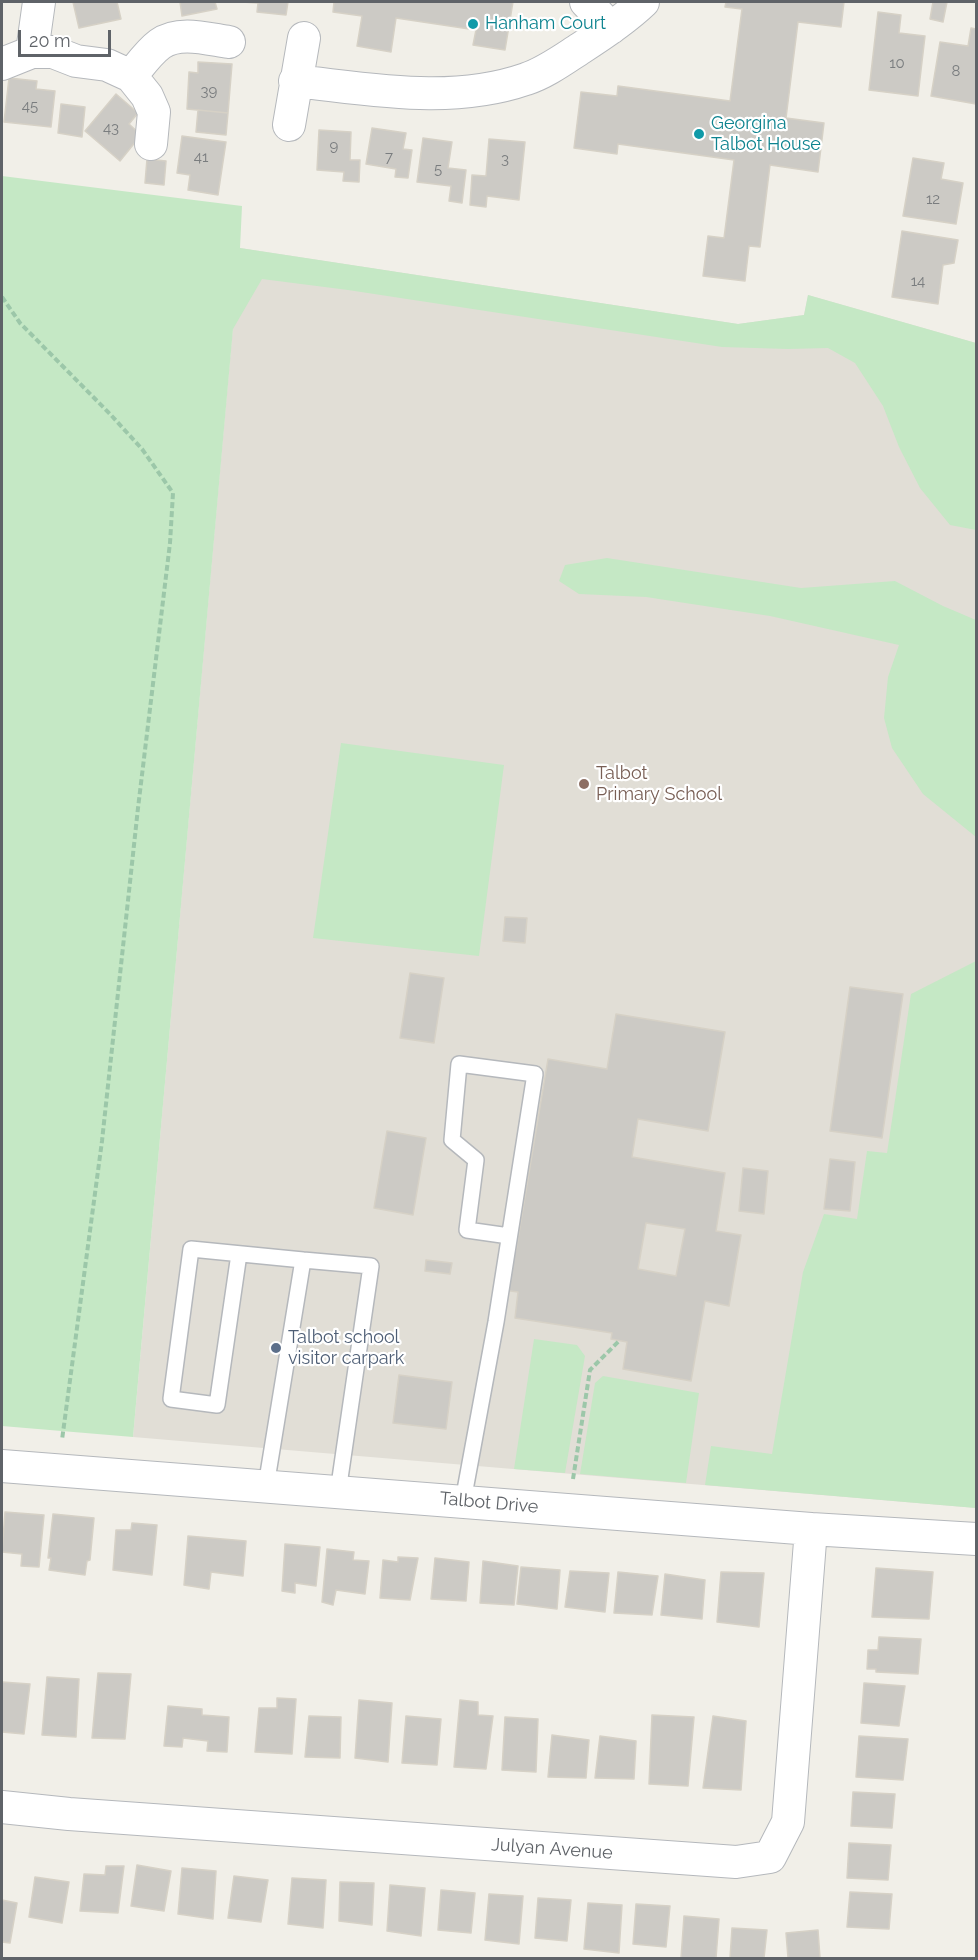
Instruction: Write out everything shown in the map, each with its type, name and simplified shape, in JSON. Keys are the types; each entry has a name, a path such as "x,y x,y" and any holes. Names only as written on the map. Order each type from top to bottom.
{"street":[{"path":"32,52 39,2"},
{"path":"586,2 611,28"},
{"path":"295,81 392,92 436,94 482,90 527,79 611,28 643,2"},
{"path":"131,75 161,44 173,38 185,36 229,42"},
{"path":"289,125 304,38"},
{"path":"2,64 32,52 53,52 76,61 107,65 131,75 147,96 154,112 151,144"},
{"name":"Talbot Drive","path":"2,1466 811,1529 976,1539"},
{"name":"Julyan Avenue","path":"2,1807 69,1814 736,1862 770,1857 788,1822 811,1529"}],"lane":[{"path":"464,1501 496,1322 535,1074 459,1064 452,1140 476,1160 467,1230 509,1236"},
{"path":"239,1254 217,1405 171,1400 191,1249 371,1266 338,1492"},
{"path":"266,1486 303,1260"}],"path":[{"path":"2,297 20,323 110,414 142,450 173,494 170,543 138,808 102,1141 58,1471"},
{"path":"574,1474 590,1370 619,1341"}],"shaded area":[{"name":"Talbot Primary School","path":"240,248 738,324 804,315 808,295 976,343 976,1508 133,1437"}],"green space":[{"path":"2,176 242,206 240,248 738,324 804,315 808,295 976,343 976,530 950,525 920,488 899,447 883,406 855,363 828,348 722,347 262,279 233,329 133,1437 2,1426"},
{"path":"607,558 801,588 895,581 976,620 976,837 923,794 892,748 884,718 888,677 899,645 770,616 646,597 579,594 559,581 565,565"},
{"path":"341,743 504,765 479,956 313,938"},
{"path":"976,961 976,1508 705,1485 711,1446 772,1454 803,1272 824,1214 857,1219 867,1151 887,1153 911,994"},
{"path":"534,1339 577,1345 585,1356 565,1473 514,1469"},
{"path":"603,1376 699,1393 686,1483 580,1474 595,1383"}],"building":[{"path":"73,2 117,2 121,19 79,28"},
{"path":"180,2 215,2 217,9 182,16"},
{"path":"242,2 288,2 286,15 257,12 258,3"},
{"name":"Hanham Court","path":"334,2 513,2 505,50 473,45 476,30 396,18 391,52 357,46 362,16 333,12"},
{"name":"Georgina Talbot House","path":"726,2 844,2 841,27 798,22 786,118 824,123 818,172 770,165 760,247 749,246 745,281 703,276 708,236 724,238 734,160 618,144 617,154 574,148 581,92 617,96 618,86 730,101 742,9 725,7"},
{"path":"933,2 947,2 943,22 930,19"},
{"path":"878,12 901,15 899,33 925,36 918,96 869,90"},
{"path":"971,28 976,29 976,104 931,96 940,42 968,46"},
{"path":"198,62 232,64 228,113 187,109 189,72 198,73"},
{"path":"9,78 37,81 36,89 55,91 51,127 4,122"},
{"path":"116,94 138,113 129,124 141,135 120,161 85,131"},
{"path":"61,104 85,107 82,137 58,133"},
{"path":"198,110 228,113 226,135 196,132"},
{"path":"372,128 406,133 403,149 412,150 408,178 395,177 396,169 366,164"},
{"path":"319,130 351,132 350,160 360,160 359,182 343,181 344,172 317,170"},
{"path":"182,136 226,142 218,195 188,190 190,175 177,173"},
{"path":"423,138 452,142 448,168 466,170 462,203 449,201 451,186 417,182"},
{"path":"489,139 525,142 519,200 487,196 486,207 470,205 472,175 486,176"},
{"path":"913,158 944,163 941,179 963,183 956,224 903,216"},
{"path":"147,159 166,161 164,185 145,183"},
{"path":"902,231 958,240 954,263 943,265 938,304 892,297"},
{"path":"505,917 527,918 525,943 503,941"},
{"path":"410,973 444,978 434,1043 400,1038"},
{"path":"850,987 903,994 882,1138 830,1131"},
{"path":"616,1014 725,1032 708,1131 638,1119 632,1157 725,1173 716,1231 741,1235 729,1306 705,1301 691,1381 623,1369 627,1342 611,1339 612,1333 515,1318 518,1292 503,1290 509,1251 516,1251 548,1059 607,1069","holes":["646,1223 685,1229 676,1276 638,1269"]},
{"path":"387,1131 426,1138 413,1215 374,1208"},
{"path":"830,1159 855,1162 850,1211 824,1209"},
{"path":"743,1168 768,1171 764,1214 739,1211"},
{"path":"426,1260 452,1263 450,1274 425,1271"},
{"path":"399,1375 452,1382 446,1429 393,1423"},
{"path":"5,1512 44,1515 39,1567 21,1566 22,1554 2,1552"},
{"path":"53,1514 94,1518 90,1560 87,1561 85,1575 49,1570 51,1558 48,1558"},
{"path":"132,1523 157,1525 152,1575 113,1570 116,1530 131,1530"},
{"path":"188,1536 246,1541 243,1576 211,1572 209,1589 184,1585"},
{"path":"285,1544 320,1547 316,1586 295,1583 295,1593 282,1591"},
{"path":"327,1549 354,1552 353,1560 369,1561 365,1594 336,1590 333,1605 322,1602"},
{"path":"398,1557 418,1558 410,1600 380,1598 383,1560 398,1562"},
{"path":"435,1558 469,1562 466,1601 431,1599"},
{"path":"483,1561 518,1566 514,1605 480,1603"},
{"path":"521,1567 560,1570 557,1609 517,1604"},
{"path":"876,1568 933,1572 929,1619 872,1617"},
{"path":"570,1571 609,1573 605,1612 565,1607"},
{"path":"618,1572 658,1576 652,1615 614,1613"},
{"path":"721,1572 764,1573 759,1627 717,1622"},
{"path":"665,1574 705,1580 702,1619 661,1615"},
{"path":"879,1637 921,1639 918,1674 876,1672 876,1669 867,1669 868,1650 878,1650"},
{"path":"98,1673 131,1674 125,1739 92,1738"},
{"path":"47,1677 79,1679 76,1737 42,1735"},
{"path":"2,1682 30,1684 24,1734 2,1732"},
{"path":"864,1683 905,1686 899,1726 861,1723"},
{"path":"277,1698 296,1699 292,1754 255,1752 259,1708 277,1708"},
{"path":"359,1700 392,1703 388,1762 355,1758"},
{"path":"460,1700 478,1702 478,1715 493,1716 486,1769 454,1767"},
{"path":"168,1706 202,1709 202,1715 229,1717 227,1752 207,1751 208,1741 183,1738 182,1747 164,1746"},
{"path":"652,1715 694,1717 688,1786 649,1784"},
{"path":"309,1716 341,1717 340,1758 305,1757"},
{"path":"406,1716 441,1719 437,1765 402,1763"},
{"path":"713,1716 746,1721 741,1790 703,1788"},
{"path":"505,1717 538,1719 536,1772 502,1770"},
{"path":"552,1735 589,1740 586,1778 548,1777"},
{"path":"600,1736 636,1741 634,1779 595,1778"},
{"path":"859,1736 908,1739 903,1780 856,1777"},
{"path":"853,1792 895,1794 892,1828 851,1826"},
{"path":"849,1843 891,1845 888,1880 847,1878"},
{"path":"137,1865 171,1871 164,1911 131,1906"},
{"path":"106,1866 124,1866 118,1913 80,1911 84,1874 105,1875"},
{"path":"182,1868 216,1871 213,1919 178,1914"},
{"path":"234,1876 268,1880 261,1922 228,1918"},
{"path":"35,1877 69,1882 62,1923 29,1917"},
{"path":"292,1878 326,1880 323,1928 288,1924"},
{"path":"340,1882 374,1883 372,1925 339,1921"},
{"path":"390,1885 425,1888 421,1936 387,1931"},
{"path":"441,1890 475,1893 471,1933 438,1930"},
{"path":"850,1892 892,1894 889,1929 847,1927"},
{"path":"489,1894 523,1896 519,1944 485,1940"},
{"path":"538,1898 571,1900 567,1941 535,1938"},
{"path":"2,1900 17,1903 10,1943 2,1942"},
{"path":"588,1903 622,1905 619,1953 584,1949"},
{"path":"636,1904 670,1906 666,1947 633,1944"},
{"path":"684,1916 719,1919 716,1958 681,1958"},
{"path":"732,1928 767,1930 764,1958 730,1958"},
{"path":"818,1930 820,1958 788,1958 786,1933"}],"place":[{"name":"Hanham Court","path":"473,24"},
{"name":"Georgina Talbot House","path":"699,134"},
{"name":"Talbot Primary School","path":"584,784"},
{"name":"Talbot school visitor carpark","path":"276,1348"}]}
